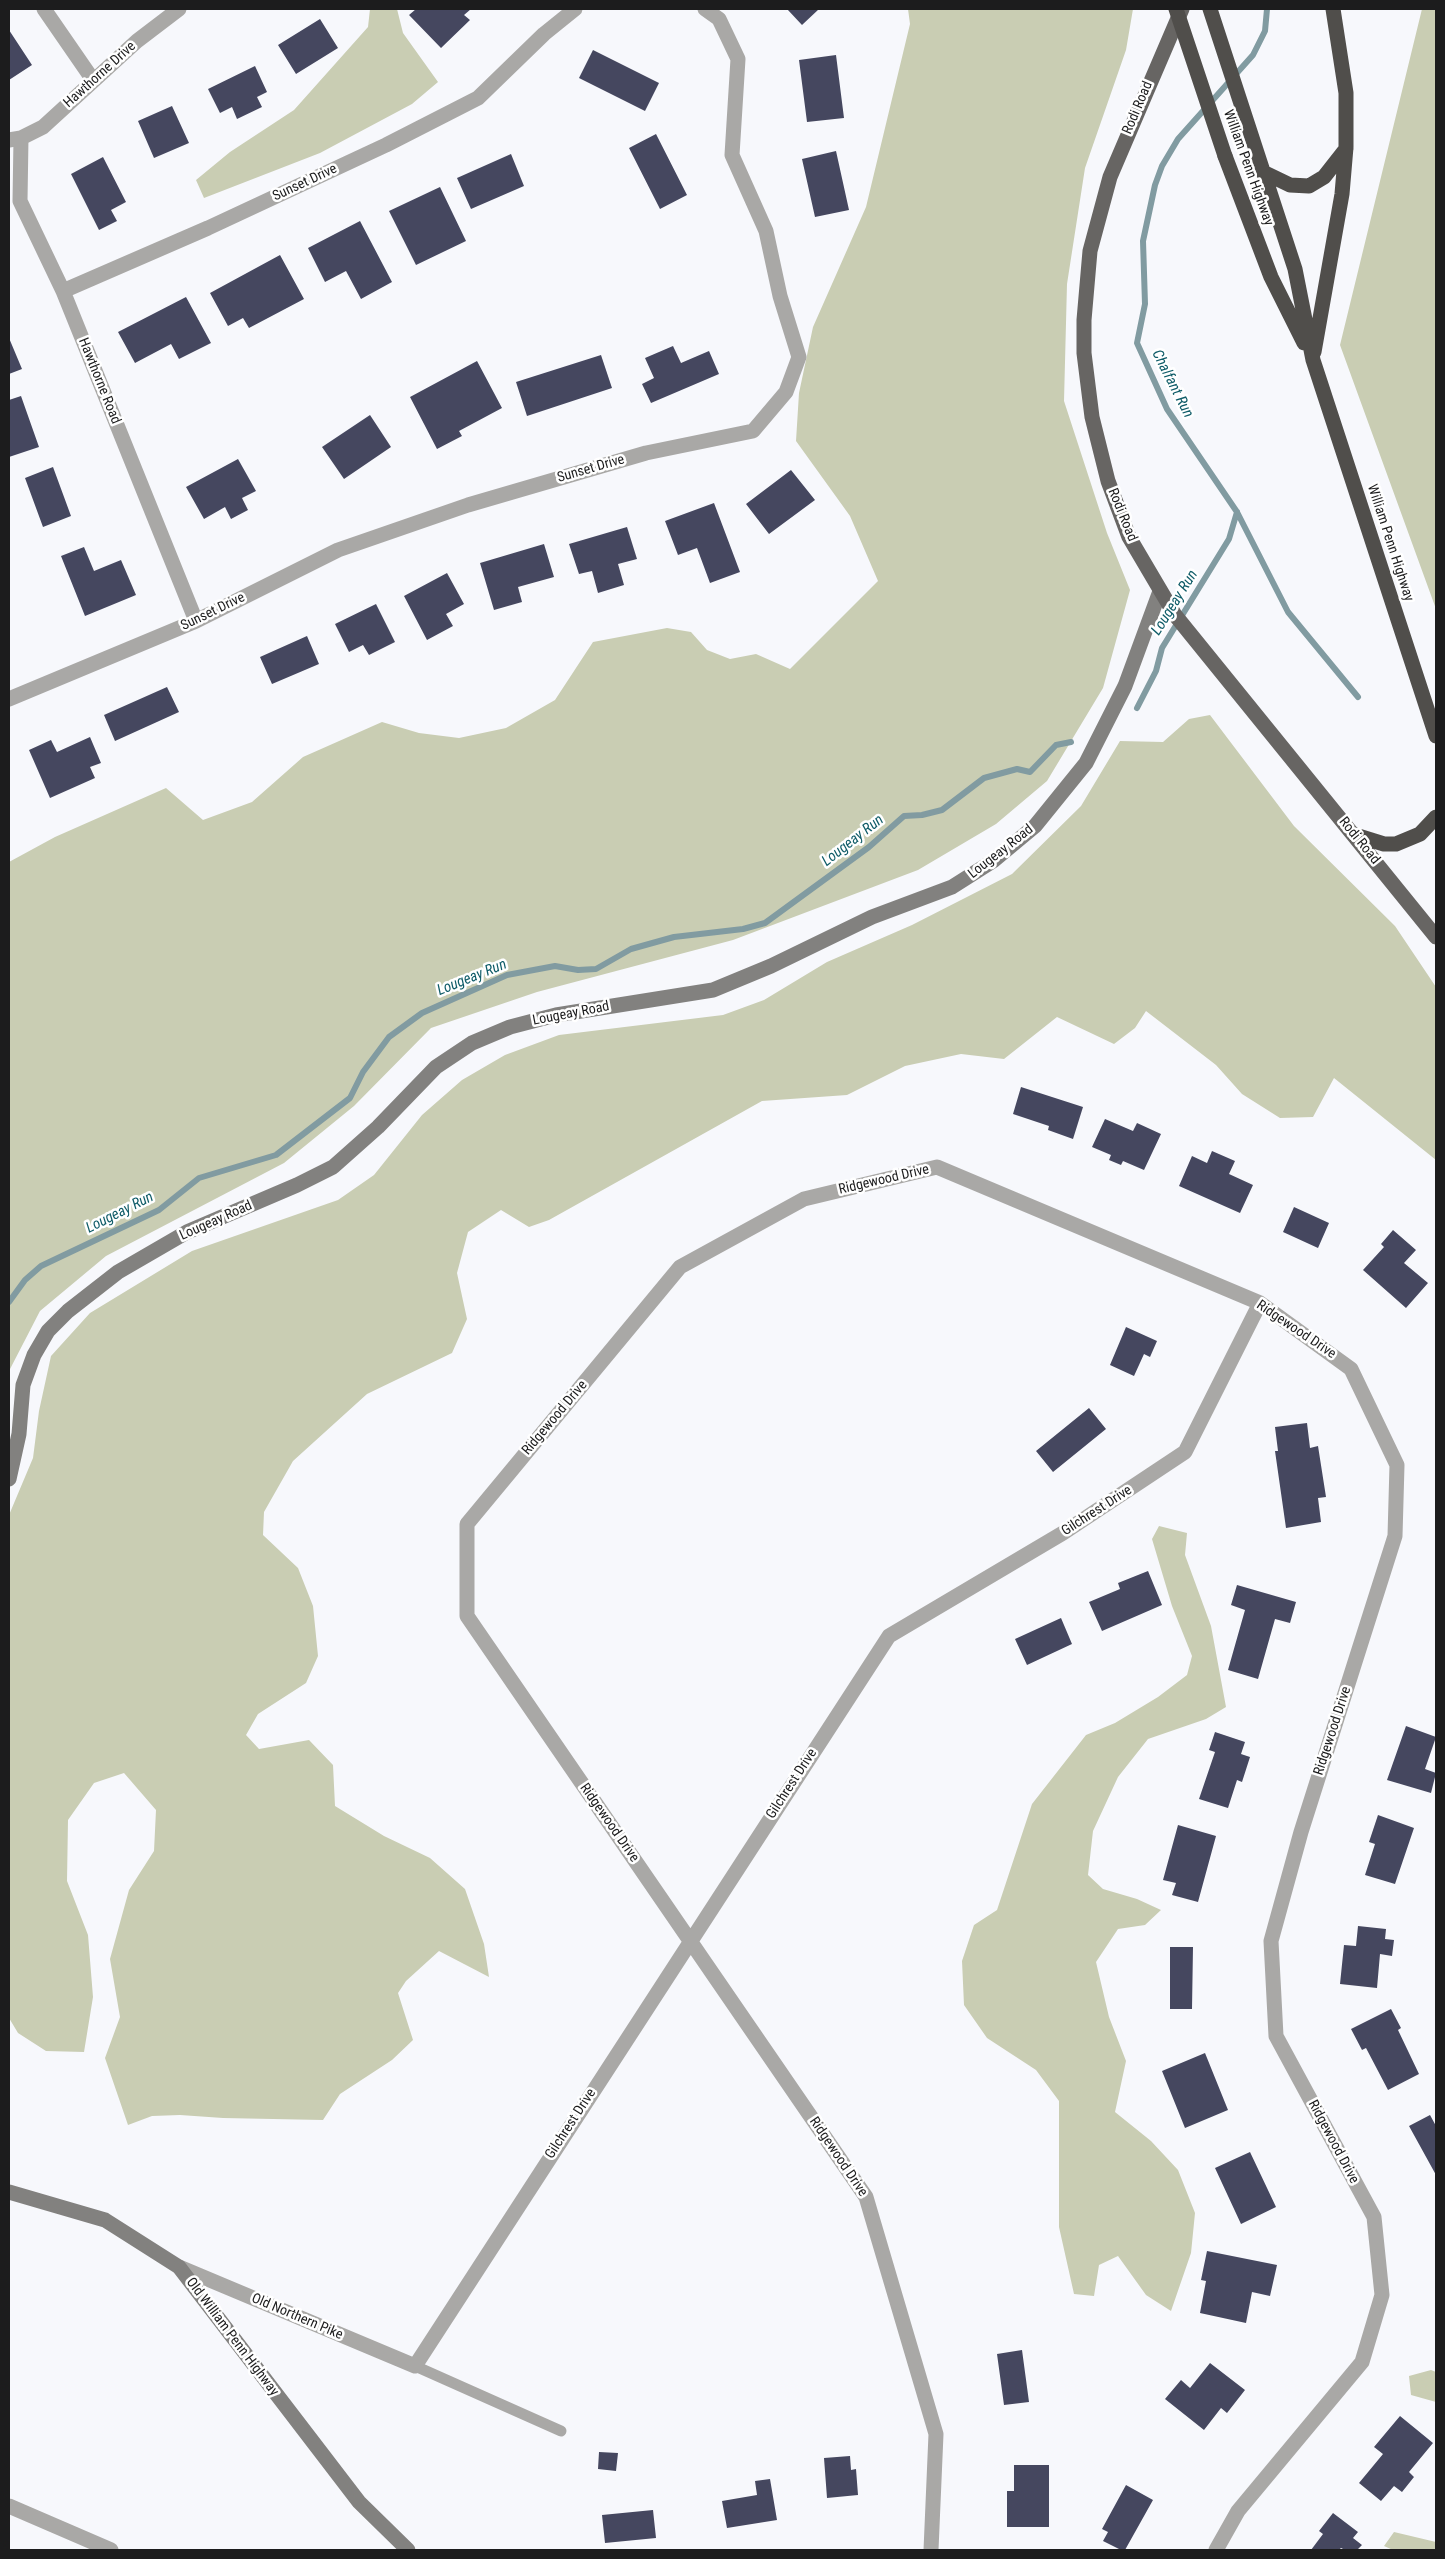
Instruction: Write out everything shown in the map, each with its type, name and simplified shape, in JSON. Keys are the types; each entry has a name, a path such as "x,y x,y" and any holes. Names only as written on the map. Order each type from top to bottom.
{"highway":[{"name":"William Penn Highway","path":"1176,9 1270,277 1313,360"},
{"name":"William Penn Highway","path":"1210,9 1295,269 1313,360 1436,736"},
{"path":"1313,360 1342,194 1346,147 1346,93 1333,9"},
{"path":"1263,172 1290,185 1309,186 1331,170 1346,147"},
{"path":"1355,836 1384,844 1396,844 1420,834 1436,817"}],"main road":[{"name":"Rodi Road","path":"1182,9 1110,177 1090,251 1084,320 1084,353 1090,400 1108,480 1129,536 1179,619 1436,937"}],"street":[{"path":"44,9 93,80"},
{"name":"Hawthorne Drive","path":"15,139 43,127 93,80 179,9"},
{"name":"Sunset Drive","path":"63,291 208,228 368,154 478,98 544,34 575,9"},
{"name":"Sunset Drive","path":"9,699 196,621 338,550 459,508 646,453 753,431 786,392 799,357 780,296 766,231 732,155 738,59 719,19 705,9"},
{"name":"Hawthorne Road","path":"15,139 20,200 63,291 196,621"},
{"name":"Lougeay Road","path":"9,1479 19,1434 23,1385 34,1355 48,1331 68,1311 118,1272 187,1232 297,1186 333,1167 378,1127 436,1067 472,1043 510,1027 556,1016 666,1000 713,990 771,966 872,917 945,890 993,861 1035,826 1086,763 1126,686 1160,590"},
{"name":"Ridgewood Drive","path":"931,2550 936,2434 866,2197 467,1616 467,1524 680,1267 804,1199 937,1167 1260,1303 1352,1368 1397,1465 1395,1536 1301,1832 1271,1940 1276,2036 1374,2216 1382,2294 1362,2362 1238,2511 1216,2550"},
{"name":"Gilchrest Drive","path":"415,2366 889,1636 1063,1533 1185,1452 1260,1303"},
{"name":"Old William Penn Highway","path":"9,2192 105,2220 179,2267 359,2502 408,2550"},
{"name":"Old Northern Pike","path":"179,2267 415,2366"},
{"path":"9,2506 111,2550"}],"lane":[{"path":"415,2366 561,2431"}],"green space":[{"path":"370,9 397,9 403,33 438,82 412,104 320,153 204,198 196,180 230,152 294,110 368,27"},
{"path":"908,9 1133,9 1126,50 1085,168 1067,284 1064,401 1107,533 1130,590 1103,688 1047,781 996,824 918,870 733,940 537,992 431,1028 354,1106 284,1163 106,1256 40,1311 9,1371 9,862 55,837 166,788 203,820 252,802 303,757 382,722 419,733 459,738 506,728 555,700 593,642 667,628 691,632 707,650 730,659 756,654 790,669 878,581 850,516 796,441 799,393 813,327 866,207 910,24"},
{"path":"1422,9 1436,9 1436,609 1340,345"},
{"path":"1210,715 1294,826 1395,926 1436,987 1436,1160 1334,1078 1313,1117 1280,1118 1242,1094 1216,1065 1146,1011 1135,1028 1114,1044 1057,1017 1004,1059 961,1054 905,1066 847,1095 762,1101 549,1220 529,1227 501,1210 468,1232 457,1273 467,1319 452,1353 367,1394 293,1461 264,1512 263,1535 298,1568 313,1606 318,1656 306,1683 258,1714 246,1735 259,1749 309,1740 333,1765 335,1806 384,1836 430,1858 465,1889 484,1944 489,1977 439,1951 406,1981 398,1993 413,2040 392,2060 340,2094 323,2120 180,2115 152,2116 128,2125 105,2058 120,2017 110,1959 129,1890 154,1851 156,1810 124,1773 94,1783 68,1820 67,1881 88,1935 93,1997 84,2052 46,2051 18,2033 9,2018 9,1515 33,1458 39,1411 51,1356 90,1313 192,1251 338,1200 374,1175 422,1115 462,1080 505,1055 559,1035 723,1015 764,1000 827,962 912,925 1012,874 1081,806 1120,741 1163,742 1189,719"},
{"path":"1159,1526 1187,1533 1185,1555 1211,1626 1226,1707 1206,1719 1148,1739 1118,1777 1093,1831 1088,1875 1103,1889 1137,1899 1161,1910 1145,1925 1118,1929 1096,1962 1109,2017 1126,2061 1115,2112 1151,2141 1178,2170 1195,2213 1191,2253 1171,2311 1146,2295 1118,2256 1099,2265 1094,2296 1074,2294 1059,2227 1059,2101 1036,2070 987,2038 964,2005 962,1961 974,1925 997,1910 1032,1804 1086,1735 1115,1723 1158,1697 1187,1675 1192,1656 1172,1606 1152,1539"},
{"path":"1431,2370 1436,2372 1436,2402 1411,2395 1409,2376"},
{"path":"1394,2532 1436,2542 1436,2550 1393,2550 1384,2546"}],"building":[{"path":"416,9 471,9 464,15 470,20 441,48 409,15"},
{"path":"787,9 819,9 802,25"},
{"path":"320,19 338,48 296,74 278,45"},
{"path":"9,30 32,65 9,80"},
{"path":"593,50 659,83 645,111 579,78"},
{"path":"836,55 844,118 807,122 799,60"},
{"path":"255,66 267,92 257,97 262,107 237,119 232,107 220,113 208,89"},
{"path":"172,106 189,143 154,158 138,121"},
{"path":"656,134 687,195 660,209 629,148"},
{"path":"836,151 849,210 815,217 802,159"},
{"path":"511,154 524,186 471,209 457,178"},
{"path":"103,157 126,202 111,210 117,221 99,230 71,174"},
{"path":"440,187 466,241 416,265 389,211"},
{"path":"360,221 392,282 361,299 346,271 325,282 308,248"},
{"path":"280,255 304,299 249,328 243,318 228,326 210,293"},
{"path":"186,297 211,343 179,359 171,344 135,363 118,332"},
{"path":"9,338 22,369 9,374"},
{"path":"673,346 681,363 709,351 719,374 651,403 642,384 654,378 645,358"},
{"path":"601,355 612,388 527,416 516,382"},
{"path":"477,361 502,408 459,431 462,436 437,449 410,397"},
{"path":"21,396 39,447 9,457 9,400"},
{"path":"370,415 391,447 344,479 322,447"},
{"path":"238,459 256,491 242,498 248,510 231,519 225,507 204,519 186,487"},
{"path":"53,467 71,516 43,527 25,478"},
{"path":"791,470 815,500 769,534 746,504"},
{"path":"714,503 740,572 710,583 697,548 678,555 665,521"},
{"path":"627,527 637,559 618,564 624,585 598,593 592,571 579,574 569,544"},
{"path":"544,544 554,577 518,587 522,602 494,610 480,563"},
{"path":"84,547 94,571 121,560 136,595 85,616 61,556"},
{"path":"447,573 464,604 446,614 453,626 427,640 404,596"},
{"path":"376,604 395,642 369,655 363,645 349,652 335,624"},
{"path":"307,636 319,664 272,684 260,657"},
{"path":"167,687 179,712 115,741 104,715"},
{"path":"90,737 101,763 90,767 95,778 50,798 29,750 51,740 57,752"},
{"path":"1021,1087 1083,1107 1073,1139 1048,1130 1049,1126 1013,1114"},
{"path":"1105,1119 1133,1131 1137,1123 1161,1134 1144,1170 1123,1161 1121,1165 1109,1160 1111,1155 1092,1147"},
{"path":"1212,1151 1235,1161 1229,1174 1253,1185 1240,1213 1179,1186 1192,1156 1207,1163"},
{"path":"1294,1207 1329,1223 1318,1248 1283,1232"},
{"path":"1393,1230 1416,1250 1404,1263 1428,1283 1406,1308 1363,1270 1384,1247 1381,1244"},
{"path":"1126,1327 1157,1341 1150,1357 1144,1354 1134,1376 1110,1365"},
{"path":"1089,1408 1106,1429 1053,1472 1036,1451"},
{"path":"1307,1423 1310,1448 1318,1446 1326,1497 1318,1498 1321,1522 1286,1528 1275,1451 1278,1451 1275,1427"},
{"path":"1148,1571 1162,1605 1102,1631 1089,1602 1120,1589 1118,1583"},
{"path":"1237,1585 1296,1602 1290,1623 1275,1619 1258,1679 1228,1670 1245,1610 1231,1605"},
{"path":"1061,1618 1072,1644 1027,1665 1015,1639"},
{"path":"1406,1726 1436,1737 1425,1769 1436,1773 1431,1793 1387,1780"},
{"path":"1215,1732 1245,1742 1241,1754 1250,1757 1242,1782 1237,1780 1228,1808 1199,1799 1215,1752 1209,1750"},
{"path":"1378,1815 1414,1828 1395,1884 1365,1875 1375,1844 1369,1842"},
{"path":"1178,1825 1216,1836 1198,1902 1172,1895 1176,1883 1163,1880"},
{"path":"1358,1926 1386,1929 1385,1939 1394,1940 1392,1956 1380,1954 1377,1988 1340,1984 1344,1945 1356,1946"},
{"path":"1170,1947 1193,1947 1192,2009 1170,2009"},
{"path":"1391,2009 1401,2028 1398,2030 1419,2074 1388,2090 1366,2048 1362,2050 1351,2029"},
{"path":"1205,2053 1228,2110 1185,2128 1162,2071"},
{"path":"1430,2115 1436,2126 1436,2175 1409,2126"},
{"path":"1250,2152 1276,2207 1241,2224 1215,2168"},
{"path":"1207,2251 1277,2265 1270,2296 1252,2292 1246,2323 1200,2313 1206,2281 1201,2280"},
{"path":"1022,2350 1029,2402 1004,2405 997,2354"},
{"path":"1210,2363 1245,2390 1227,2413 1221,2408 1204,2430 1165,2399 1181,2380 1190,2388"},
{"path":"1400,2416 1433,2443 1409,2472 1414,2477 1402,2492 1394,2486 1381,2501 1359,2483 1383,2454 1374,2447"},
{"path":"599,2452 618,2453 616,2471 598,2469"},
{"path":"850,2456 851,2470 856,2469 858,2495 827,2498 824,2458"},
{"path":"1014,2465 1049,2465 1049,2527 1007,2527 1007,2491 1014,2491"},
{"path":"770,2479 777,2520 727,2528 722,2501 757,2495 755,2481"},
{"path":"1126,2485 1153,2500 1125,2550 1121,2550 1103,2541 1108,2532 1102,2529"},
{"path":"653,2510 656,2538 605,2543 602,2515"},
{"path":"1333,2513 1358,2532 1353,2538 1362,2545 1357,2550 1341,2548 1339,2550 1311,2550 1323,2534 1319,2531"}],"waterway":[{"name":"Chalfant Run","path":"1267,9 1265,31 1253,55 1178,139 1162,166 1155,185 1143,241 1145,304 1137,343 1167,409 1237,512 1288,612 1358,697"},
{"name":"Lougeay Run","path":"1137,708 1156,671 1162,648 1229,539 1237,512"},
{"name":"Lougeay Run","path":"9,1302 25,1280 41,1266 159,1210 199,1178 276,1155 350,1098 363,1072 389,1037 422,1013 507,975 555,966 578,970 596,969 631,949 674,937 743,929 765,923 869,847 904,816 922,815 942,810 984,778 1017,769 1030,772 1056,745 1071,742"}]}
